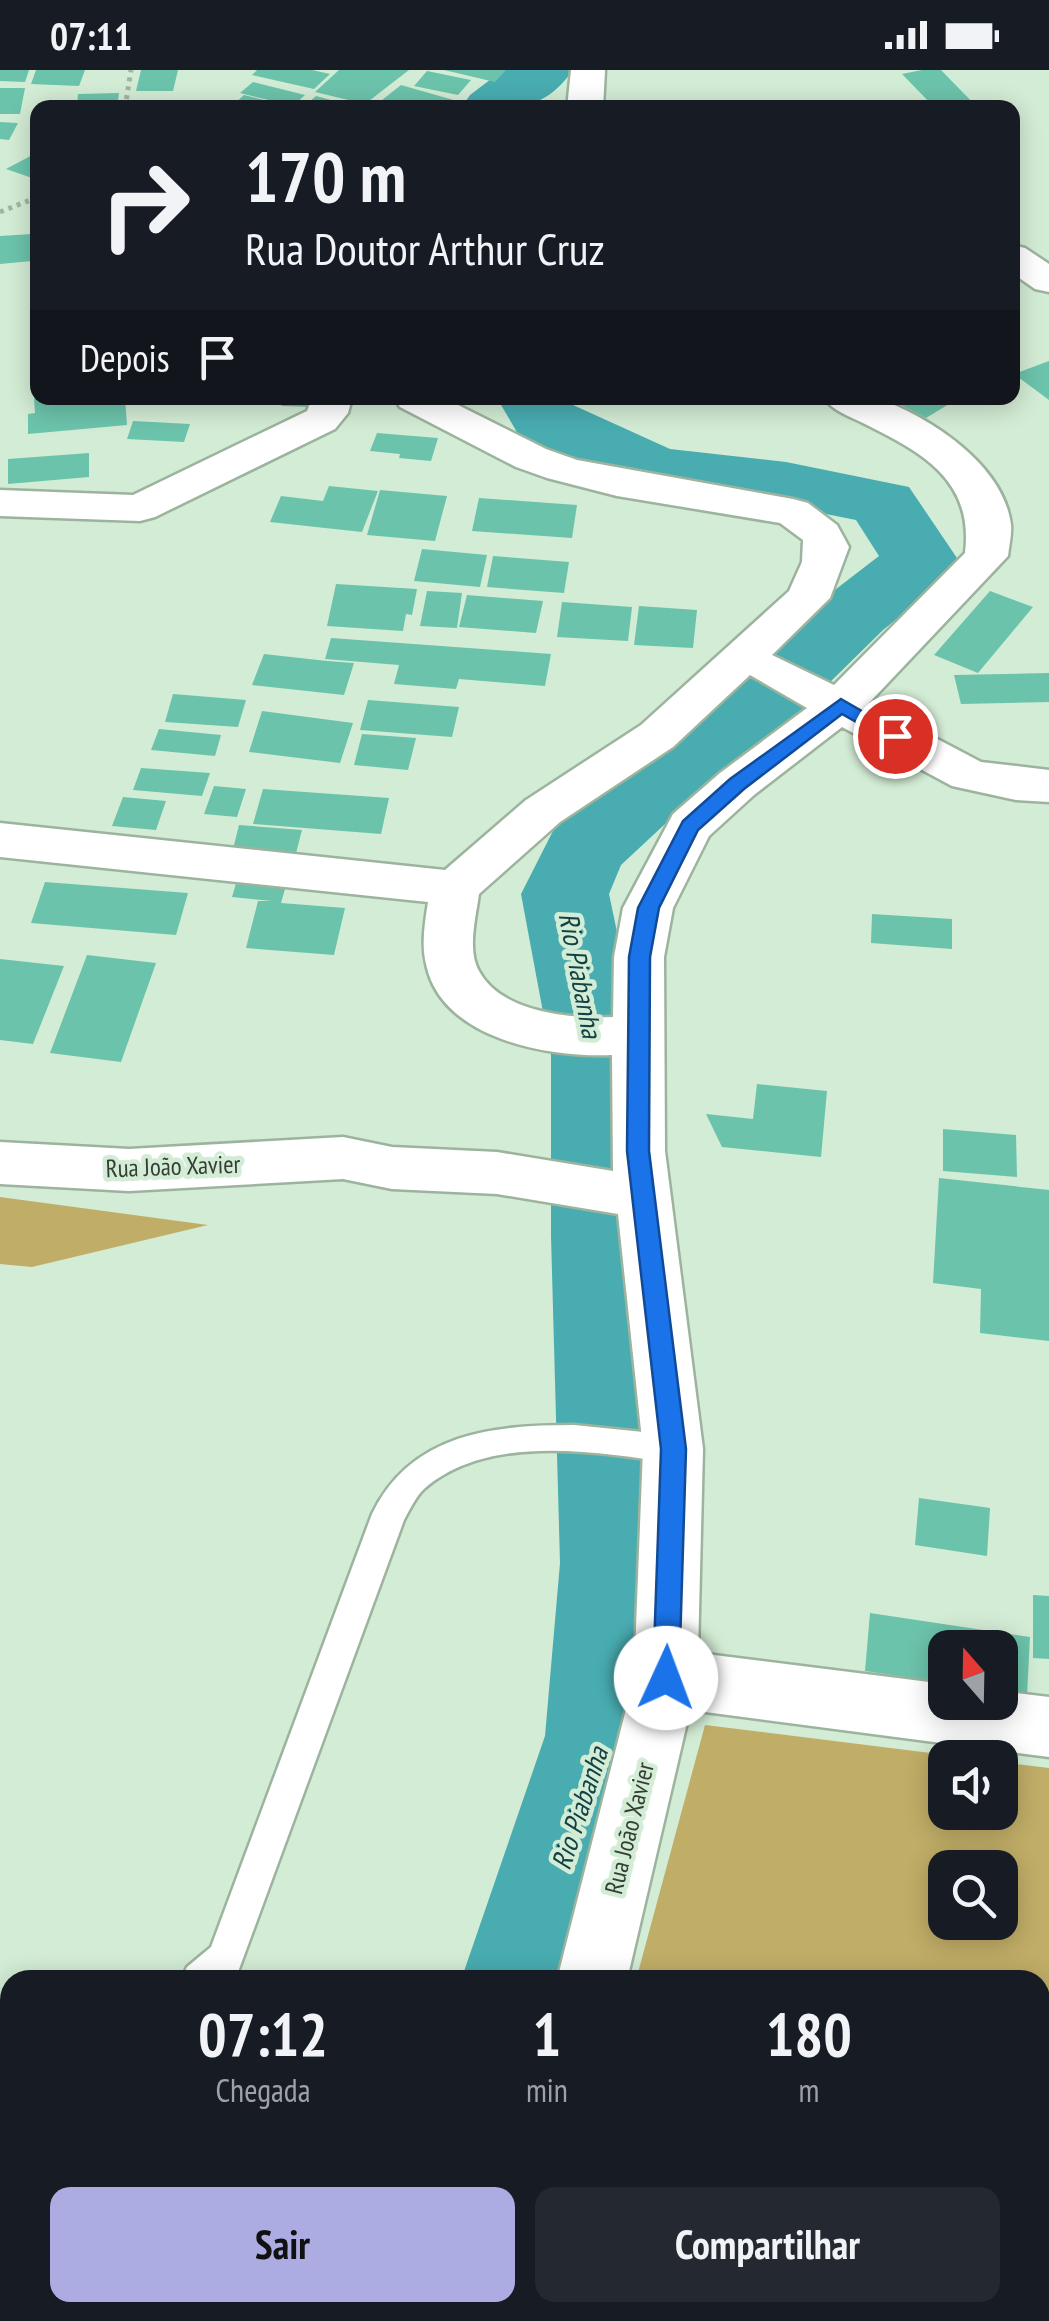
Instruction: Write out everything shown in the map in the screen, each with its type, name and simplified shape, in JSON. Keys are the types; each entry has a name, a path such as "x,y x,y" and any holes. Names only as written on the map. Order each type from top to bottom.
{"street":[{"path":"586,100 588,70"},
{"path":"1020,261 1049,281"},
{"path":"0,503 140,508 321,420 330,405"},
{"path":"428,405 530,458 562,468 617,484 793,512 822,534 827,547 808,598 657,736 542,811 455,888 450,948 453,972 464,992 512,1019 554,1034 625,1035"},
{"name":"Rua João Xavier","path":"594,1970 666,1678 663,1447 625,1035 648,908 690,826 986,556 992,535 985,496 941,452 914,432 858,405"},
{"path":"769,670 970,775 1049,786"},
{"path":"0,840 455,888"},
{"name":"Rua João Xavier","path":"0,1164 129,1170 343,1158 392,1168 497,1172 640,1197"},
{"path":"666,1678 1049,1726"}],"lane":[{"path":"212,1970 226,1959 389,1514 412,1478 458,1452 516,1441 598,1441 663,1447"}],"path":[{"path":"125,100 131,70"},
{"path":"0,212 30,200"}],"shaded area":[{"path":"0,1197 208,1225 32,1267 0,1264"},
{"path":"705,1725 928,1753 928,1830 1018,1830 1018,1764 1049,1768 1049,1970 639,1970"}],"building":[{"path":"0,70 29,70 25,82 0,81"},
{"path":"36,70 85,70 79,86 31,84"},
{"path":"141,70 178,70 173,91 136,91"},
{"path":"257,70 312,70 330,74 314,89 252,75"},
{"path":"339,70 409,70 370,100 348,100 315,92"},
{"path":"444,70 506,70 495,82"},
{"path":"941,70 970,100 927,100 902,74"},
{"path":"427,71 471,80 458,95 414,86"},
{"path":"253,82 305,95 300,100 269,100 240,93"},
{"path":"401,85 454,100 382,100"},
{"path":"0,88 25,88 20,114 0,114"},
{"path":"119,93 118,100 78,100 78,94"},
{"path":"244,95 264,100 239,100"},
{"path":"0,122 18,123 9,140 0,139"},
{"path":"30,156 30,177 6,169"},
{"path":"30,234 30,261 0,264 0,236"},
{"path":"1049,361 1049,400 1020,378 1020,372"},
{"path":"34,405 126,405 127,425 28,434 28,414 35,413"},
{"path":"901,405 947,405 926,418"},
{"path":"133,421 190,424 184,442 127,439"},
{"path":"377,433 438,438 431,461 370,451"},
{"path":"89,453 89,477 8,484 8,459"},
{"path":"329,486 378,491 362,532 270,522 281,496 323,501"},
{"path":"380,490 447,496 435,541 367,535"},
{"path":"479,498 577,505 572,538 472,531"},
{"path":"422,549 487,555 480,587 414,581"},
{"path":"493,556 569,562 564,593 487,587"},
{"path":"336,584 417,589 412,615 406,614 403,631 327,626"},
{"path":"427,591 462,593 457,628 420,626"},
{"path":"990,591 1033,607 978,673 934,655"},
{"path":"467,595 543,601 536,633 459,627"},
{"path":"562,602 632,607 628,641 557,637"},
{"path":"639,606 697,610 693,648 634,645"},
{"path":"331,638 551,654 545,686 459,679 456,689 394,684 399,665 325,659"},
{"path":"264,654 354,663 344,695 252,685"},
{"path":"1049,673 1049,702 961,704 954,675"},
{"path":"173,694 246,700 238,727 165,722"},
{"path":"368,700 459,707 452,737 360,730"},
{"path":"262,711 353,723 340,763 249,752"},
{"path":"159,729 221,735 215,756 151,750"},
{"path":"362,734 416,738 408,770 354,765"},
{"path":"141,768 210,773 202,796 133,790"},
{"path":"214,786 246,789 237,817 204,814"},
{"path":"263,789 389,798 381,834 253,824"},
{"path":"123,797 166,801 156,830 112,826"},
{"path":"239,825 302,830 296,853 233,849"},
{"path":"240,870 289,875 281,903 345,908 334,955 246,948 258,901 272,901 232,897"},
{"path":"45,882 188,893 176,935 31,923"},
{"path":"872,914 952,919 952,949 871,943"},
{"path":"87,955 156,963 121,1062 50,1053"},
{"path":"0,959 64,966 33,1044 0,1040"},
{"path":"757,1084 827,1091 821,1157 722,1147 706,1114 753,1119"},
{"path":"943,1129 1016,1135 1017,1177 943,1171"},
{"path":"939,1178 1049,1190 1049,1341 980,1333 981,1289 933,1283"},
{"path":"919,1498 990,1508 987,1556 915,1545"},
{"path":"1033,1595 1049,1596 1049,1659 1033,1658"},
{"path":"870,1613 983,1630 928,1630 928,1680 865,1671"},
{"path":"1018,1635 1030,1637 1027,1696 1018,1695"}],"waterway":[{"name":"Rio Piabanha","path":"503,100 542,70"},
{"name":"Rio Piabanha","path":"525,1970 603,1736 615,1563 600,1236 597,1055 565,894 585,850 649,791 727,736 855,613 921,561 882,503 786,484 654,470 544,419 537,405"}],"route":[{"path":"666,1678 673,1449 638,1151 639,957 648,908 690,826 737,784 841,706 895,736"}]}
